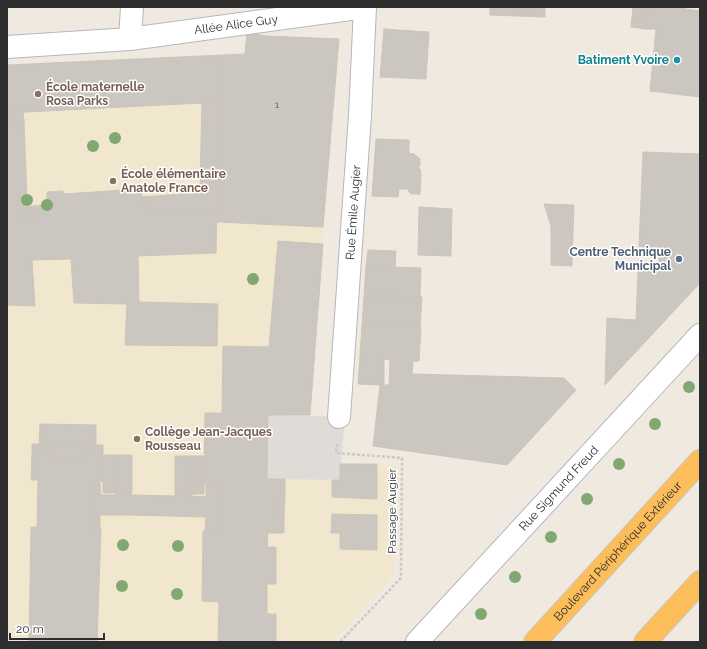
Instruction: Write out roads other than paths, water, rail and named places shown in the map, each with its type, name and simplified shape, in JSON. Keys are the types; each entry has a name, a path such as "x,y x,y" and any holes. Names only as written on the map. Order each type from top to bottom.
{"highway":[{"name":"Boulevard Périphérique Extérieur","path":"535,642 700,461"},
{"path":"645,642 700,582"}],"street":[{"path":"130,39 132,7"},
{"name":"Allée Alice Guy","path":"7,47 130,39 365,7"},
{"name":"Rue Émile Augier","path":"339,417 359,123 365,7"},
{"name":"Rue Sigmund Freud","path":"417,642 700,335"}],"place":[{"name":"Batiment Yvoire","path":"677,60"},
{"name":"École maternelle Rosa Parks","path":"38,94"},
{"name":"École élémentaire Anatole France","path":"113,181"},
{"name":"Centre Technique Municipal","path":"679,259"},
{"name":"Collège Jean-Jacques Rousseau","path":"137,439"}]}
